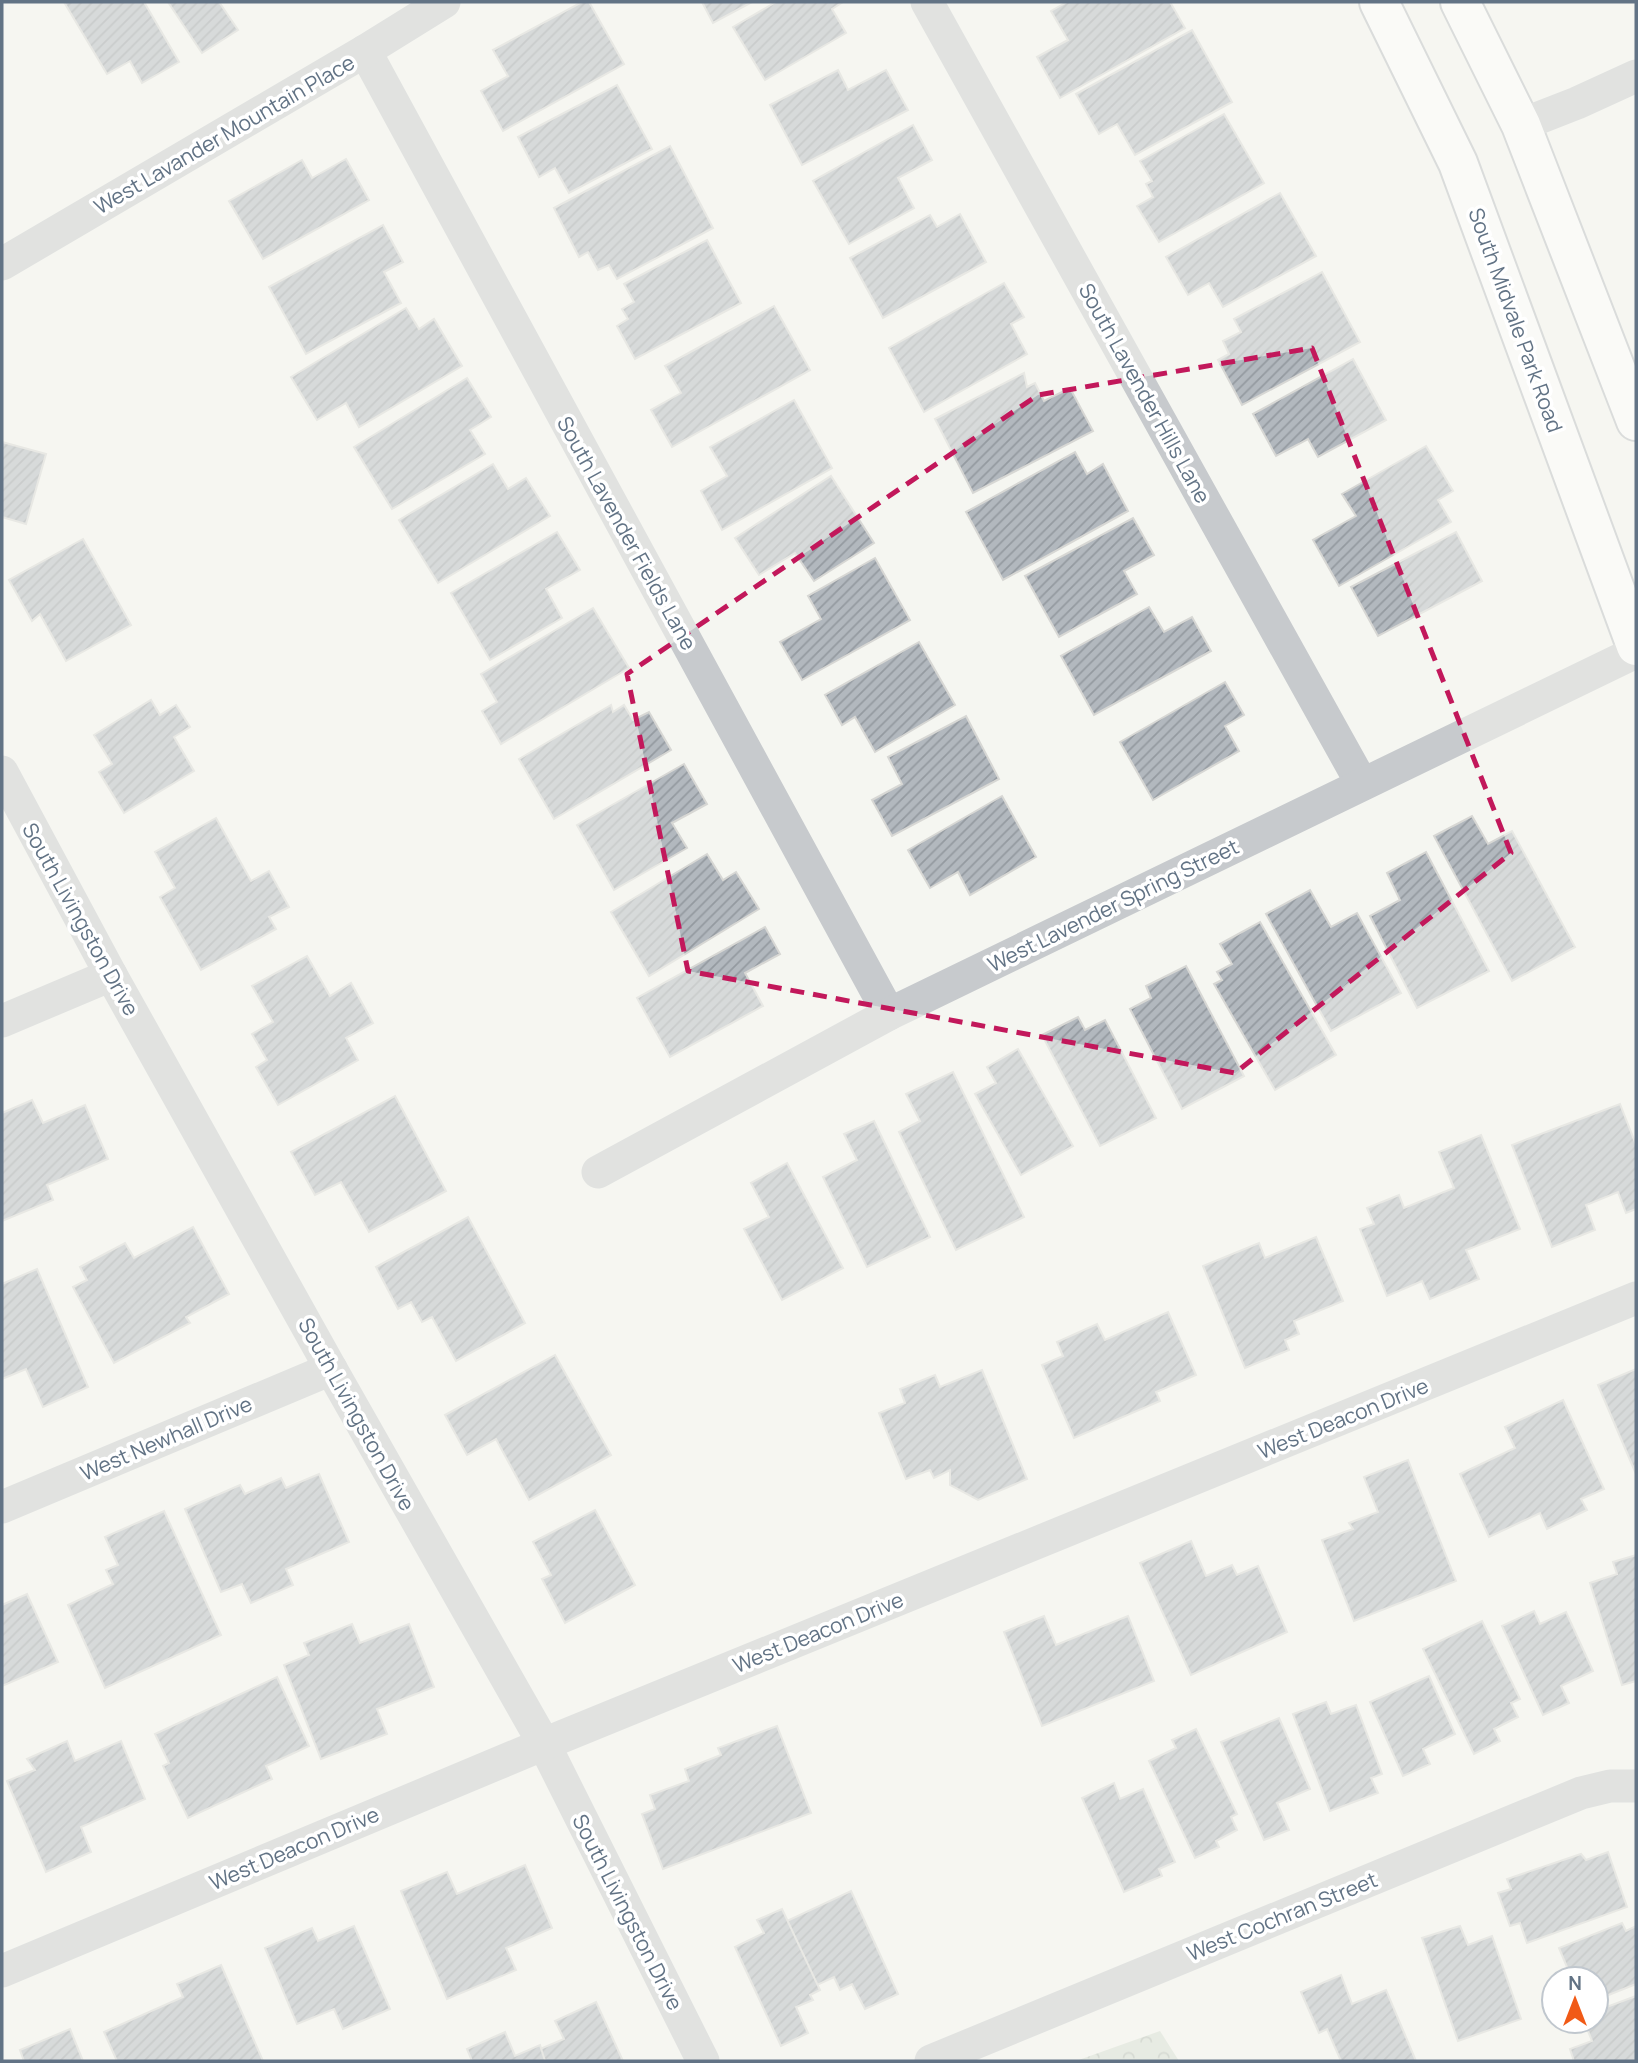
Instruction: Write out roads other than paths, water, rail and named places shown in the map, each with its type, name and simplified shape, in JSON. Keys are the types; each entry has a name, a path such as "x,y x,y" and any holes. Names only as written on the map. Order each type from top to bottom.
{"main road":[{"name":"South Midvale Park Road","path":"1379,2 1458,163 1636,646"},
{"path":"1460,2 1521,125 1636,421"}],"street":[{"name":"West Lavander Mountain Place","path":"2,264 444,2"},
{"name":"South Lavender Hills Lane","path":"927,2 1362,784"},
{"name":"South Lavender Fields Lane","path":"365,51 889,1014"},
{"path":"1521,125 1577,103 1636,75"},
{"name":"West Lavender Spring Street","path":"598,1172 889,1014 1636,652"},
{"name":"South Livingston Drive","path":"2,772 111,975 544,1744 703,2061"},
{"path":"2,1021 111,975"},
{"name":"West Deacon Drive","path":"2,1971 544,1744 1636,1298"},
{"name":"West Newhall Drive","path":"2,1507 331,1369"},
{"name":"West Cochran Street","path":"931,2061 1581,1793 1610,1786 1636,1786"}]}
